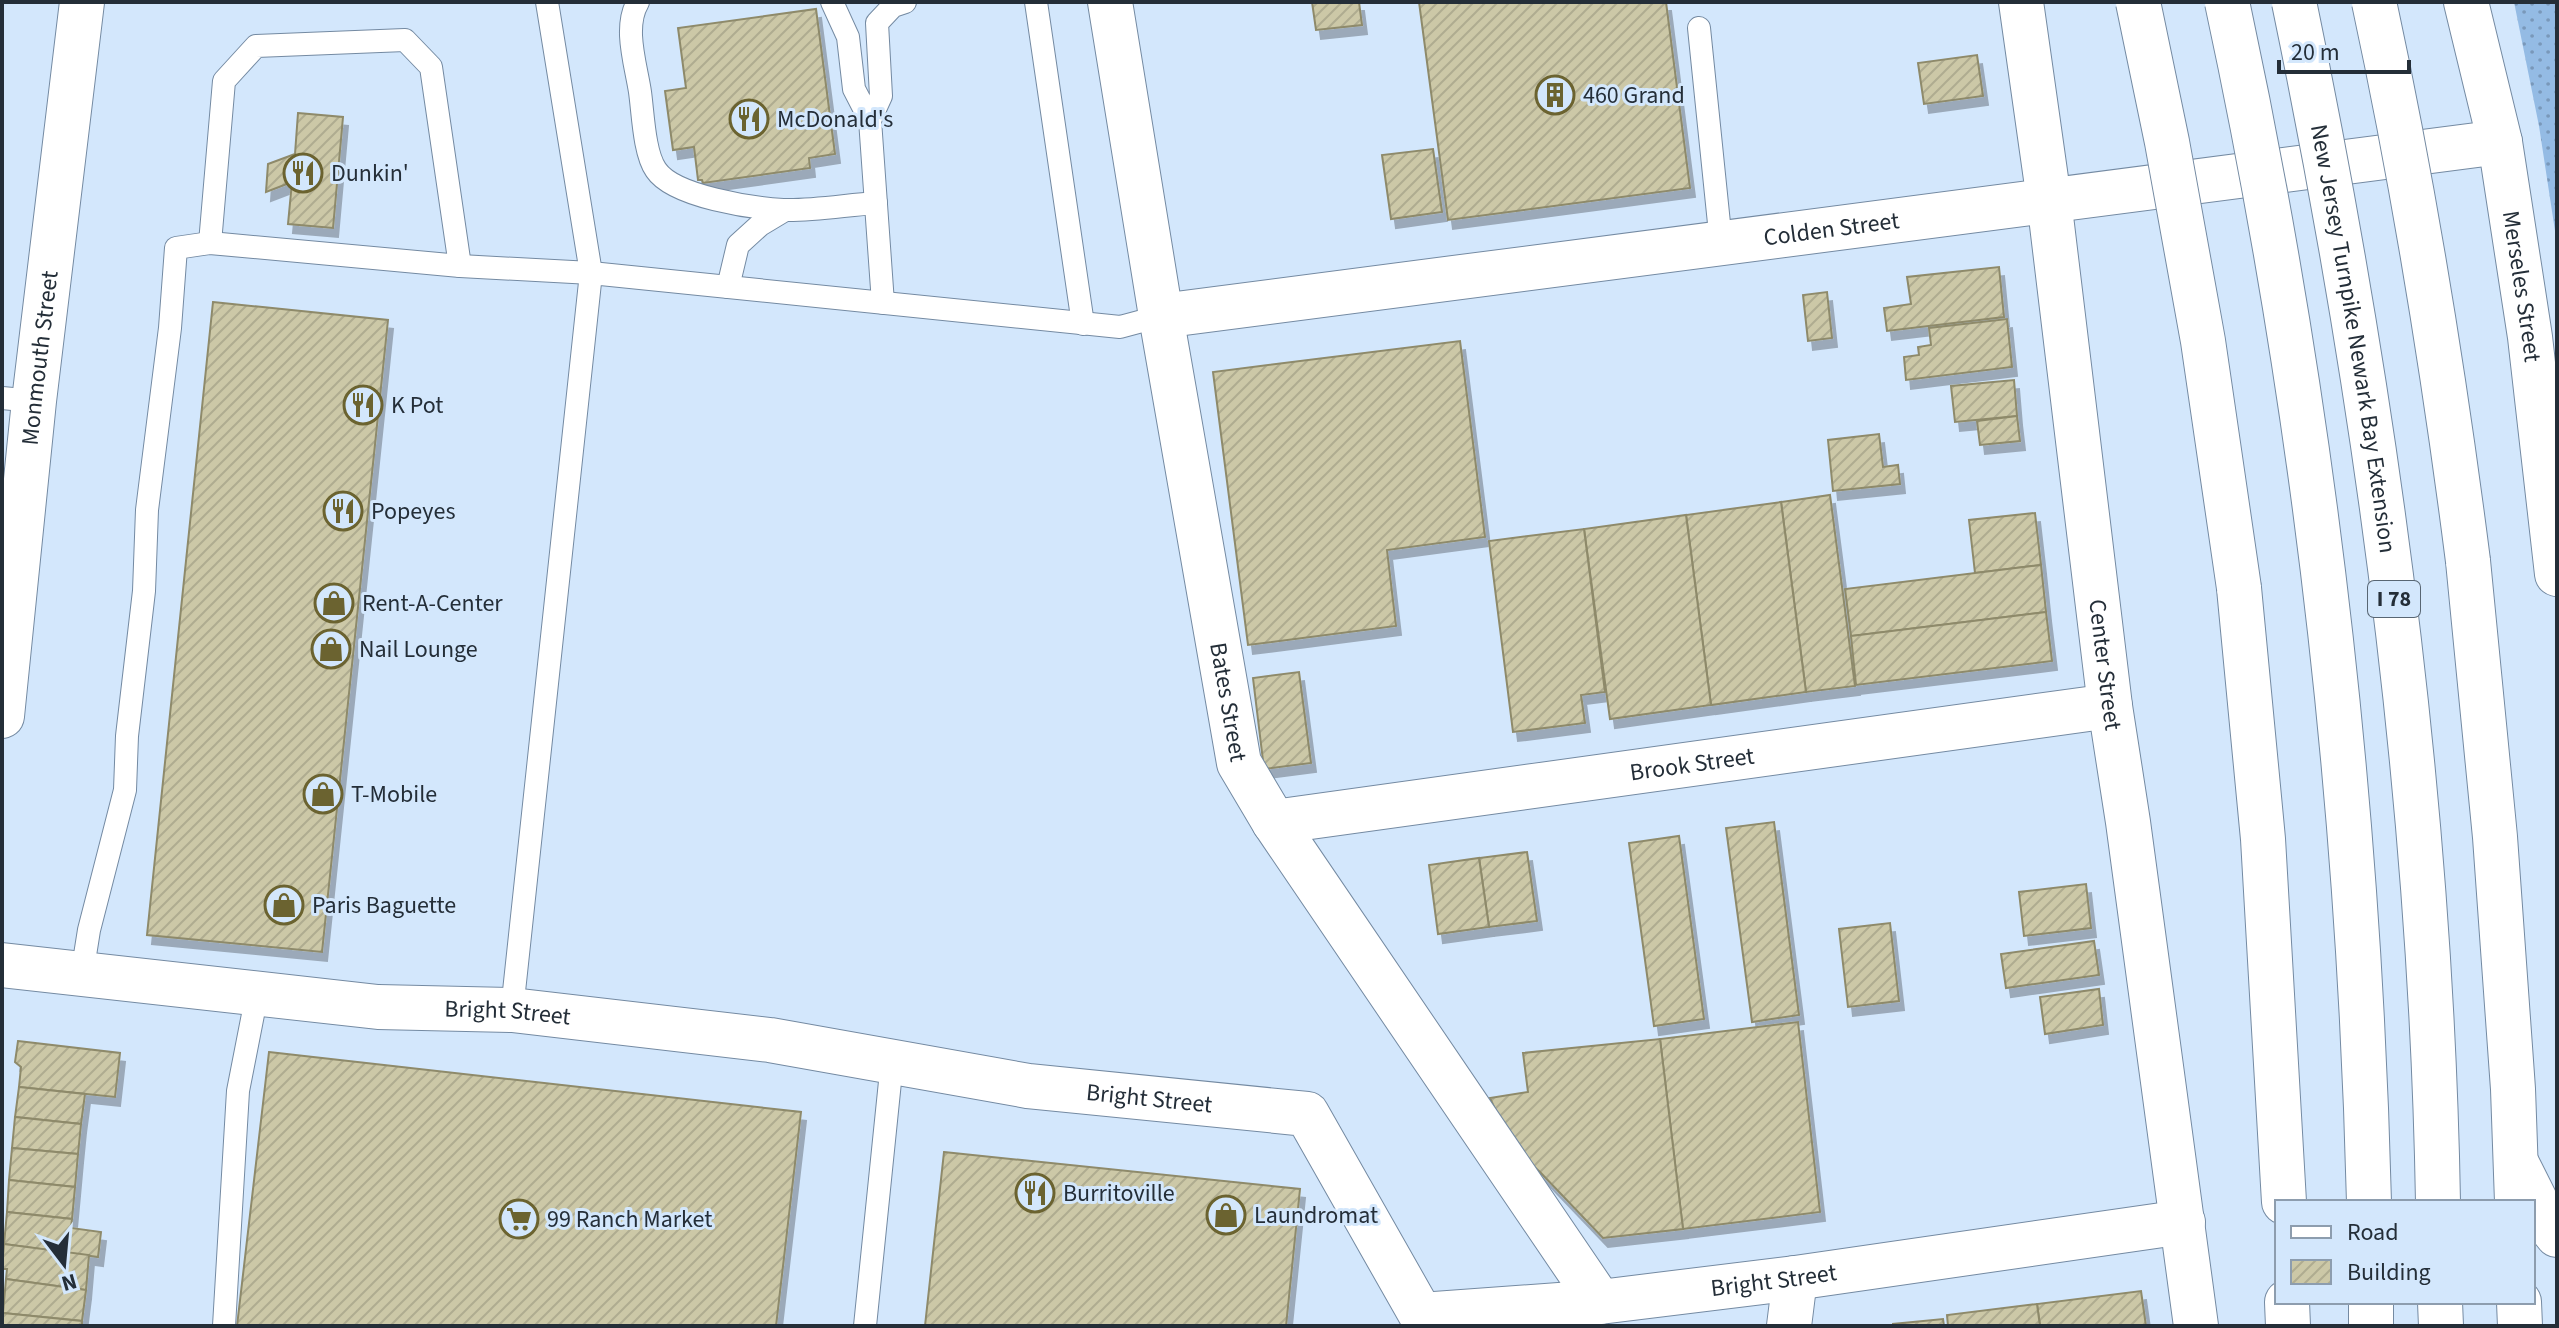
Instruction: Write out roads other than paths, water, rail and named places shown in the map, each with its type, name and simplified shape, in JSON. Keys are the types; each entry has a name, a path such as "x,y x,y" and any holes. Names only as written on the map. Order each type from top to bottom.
{"main road":[{"name":"Monmouth Street","path":"2,716 18,399 82,2"},
{"name":"Bates Street","path":"1110,2 1239,763 1274,822 1600,1302"},
{"name":"Center Street","path":"2021,2 2049,200 2110,706 2196,1326"},
{"path":"2138,2 2203,341 2239,588 2263,839 2284,1200"},
{"path":"2227,2 2294,359 2329,628 2351,854 2369,1200"},
{"name":"New Jersey Turnpike Newark Bay Extension","path":"2294,2 2348,284 2383,511 2426,914 2438,1200"},
{"path":"2374,2 2401,127 2416,216 2468,561 2495,837 2517,1183 2530,1200"},
{"name":"Merseles Street","path":"2466,2 2500,142 2530,337 2557,574"},
{"name":"Colden Street","path":"1161,316 2500,142"},
{"name":"Brook Street","path":"1274,822 2110,706"},
{"name":"Bright Street","path":"2,965 378,1007 512,1010 770,1040 1028,1086 1307,1114 1408,1321 1795,1278 2183,1222"},
{"path":"2535,1207 2557,1235"},
{"path":"1789,1326 1795,1278"},
{"path":"2287,1304 2288,1326"},
{"path":"2371,1304 2371,1326"},
{"path":"2440,1304 2441,1326"},
{"path":"2519,1304 2520,1326"}],"lane":[{"path":"512,1010 591,273 547,2"},
{"path":"638,2 632,12 631,36 647,144 656,170 685,190 708,199 785,210 876,203"},
{"path":"832,2 848,37 854,89 870,120 883,303"},
{"path":"870,120 881,96 877,23 893,6 905,2"},
{"path":"1036,2 1083,324"},
{"path":"1699,28 1721,243"},
{"path":"210,243 224,81 256,46 405,40 431,67 460,266"},
{"path":"728,287 738,245 760,225 785,210"},
{"path":"82,974 89,930 125,790 127,736 144,591 147,510 170,328 176,248 210,243 460,266 591,273 1120,327 1161,316"},
{"path":"224,1326 238,1091 257,994"},
{"path":"865,1326 892,1062"}],"place":[{"name":"460 Grand","path":"1555,95"},
{"name":"McDonald's","path":"749,119"},
{"name":"Dunkin'","path":"303,173"},
{"name":"K Pot","path":"363,405"},
{"name":"Popeyes","path":"343,511"},
{"name":"Rent-A-Center","path":"334,603"},
{"name":"Nail Lounge","path":"331,649"},
{"name":"T-Mobile","path":"323,794"},
{"name":"Paris Baguette","path":"284,905"},
{"name":"Burritoville","path":"1035,1193"},
{"name":"Laundromat","path":"1226,1215"},
{"name":"99 Ranch Market","path":"519,1219"}]}
